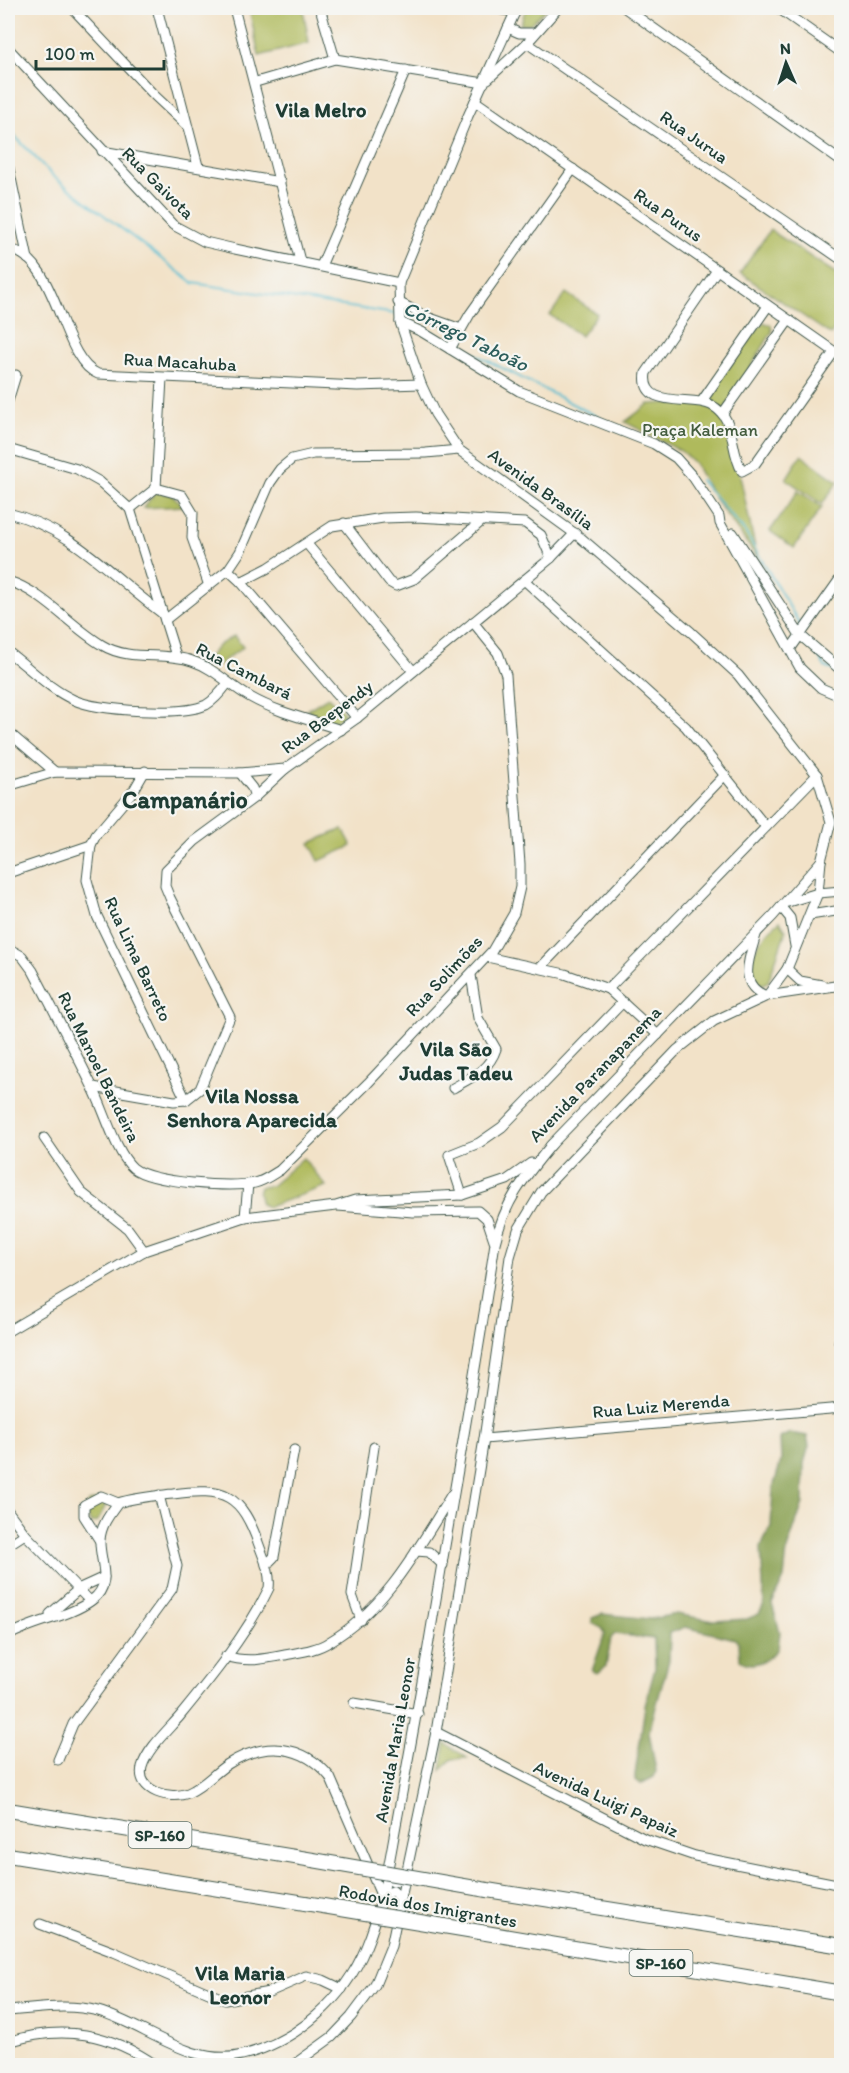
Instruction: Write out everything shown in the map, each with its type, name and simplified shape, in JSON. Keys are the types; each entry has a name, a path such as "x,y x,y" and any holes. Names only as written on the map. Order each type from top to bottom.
{"highway":[{"name":"Rodovia dos Imigrantes","path":"8,1810 842,1946"},
{"name":"Rodovia dos Imigrantes","path":"8,1855 842,1993"}],"street":[{"path":"72,8 155,96 187,126"},
{"path":"157,8 198,166"},
{"path":"234,8 256,82 300,261"},
{"path":"320,8 335,59"},
{"path":"490,8 517,10"},
{"name":"Avenida Brasília","path":"484,83 527,43 558,8"},
{"path":"625,8 842,162"},
{"path":"778,8 842,53"},
{"name":"Avenida Brasília","path":"517,10 475,101 399,283 400,322 421,384 435,414 459,450 575,533 738,675 818,775 831,822 821,861 818,893 810,915"},
{"path":"508,28 519,33 535,33"},
{"name":"Rua Jurua","path":"527,43 842,261"},
{"name":"Rua Gaivota","path":"8,48 102,151 173,225 186,234 235,249 399,283"},
{"path":"256,82 335,59 484,83"},
{"path":"321,267 406,70"},
{"name":"Rua Purus","path":"475,101 838,354"},
{"path":"102,151 280,182"},
{"path":"8,164 28,259"},
{"path":"450,349 461,329 573,169"},
{"name":"Rua Macahuba","path":"8,249 28,259 48,287 84,366 98,374 358,386 421,384"},
{"path":"717,270 646,373 644,381 649,391 658,398 702,401 723,413 742,471 755,464 838,354"},
{"path":"398,302 427,317 461,329"},
{"path":"702,401 768,306"},
{"path":"723,413 789,320"},
{"path":"400,322 519,391 661,449 676,458 693,477 719,516 720,523 800,668 821,688 842,697"},
{"path":"8,401 16,375"},
{"path":"130,509 156,488 162,378"},
{"path":"8,449 77,469 100,482 130,509 176,656"},
{"path":"164,617 228,570 240,552 270,483 280,469 292,459 313,454 426,453 459,450"},
{"path":"156,488 182,495 189,502 193,513 192,538 208,583"},
{"path":"8,513 47,526 80,546 164,617"},
{"path":"719,516 724,518 800,635 842,671"},
{"path":"241,582 307,544 318,534 344,523 416,517 512,521 532,527 541,535 551,558"},
{"path":"344,523 389,582 396,586 414,579 483,520"},
{"name":"Rua Baependy","path":"8,786 55,772 240,773 285,769 357,718 551,558 575,533"},
{"path":"307,544 413,671"},
{"path":"228,570 241,582 357,718"},
{"path":"791,648 842,576"},
{"name":"Rua Cambará","path":"8,580 30,592 102,645 122,653 176,656 206,666 252,698 282,711 341,730"},
{"path":"524,580 668,709 766,826"},
{"name":"Rua Solimões","path":"248,1184 266,1179 290,1162 471,975 487,957 514,913 520,886 520,864 506,675 498,653 473,622"},
{"path":"8,652 46,683 75,701 111,708 187,711 206,705 218,696 228,683"},
{"path":"8,732 55,772"},
{"path":"93,1087 159,1099 186,1100 194,1095 205,1080 230,1017 170,898 164,876 173,861 195,841 255,796 285,769"},
{"name":"Rua Lima Barreto","path":"146,771 134,790 103,824 91,845 87,879 97,916 186,1100"},
{"path":"240,773 252,788 255,796"},
{"path":"540,968 725,775"},
{"path":"608,989 818,775"},
{"path":"831,822 842,822"},
{"path":"8,873 91,845"},
{"name":"Avenida Brasília","path":"783,905 821,861"},
{"name":"Avenida Paranapanema","path":"8,1331 144,1251 245,1217 336,1206 355,1200 462,1195 507,1180 552,1144 783,905 818,893 842,891"},
{"path":"783,905 790,918 795,949"},
{"path":"768,996 787,969 810,915 842,910"},
{"path":"757,932 747,963 747,975 753,988 768,996 838,985"},
{"name":"Rua Manoel Bandeira","path":"8,956 13,951 27,962 93,1087 122,1153 139,1171 170,1180 248,1184"},
{"path":"487,957 540,968 608,989 657,1035"},
{"path":"787,969 806,983 838,985"},
{"path":"453,1088 483,1071 493,1060 496,1048 478,1018 471,975"},
{"name":"Avenida Maria Leonor","path":"292,2066 332,2037 362,2004 375,1984 391,1946 408,1877 436,1732 484,1439 510,1257 518,1230 541,1192 693,1034 714,1021 768,996"},
{"path":"462,1195 449,1155 479,1143 502,1127 623,1002"},
{"path":"44,1138 81,1192 129,1229 144,1251"},
{"name":"Avenida Maria Leonor","path":"8,2011 61,2006 95,2010 203,2054 230,2057 260,2049 299,2029 342,1989 366,1948 387,1870 418,1714 495,1243 504,1209 552,1144"},
{"path":"245,1217 248,1184"},
{"name":"Avenida Paranapanema","path":"336,1206 413,1212 478,1211 487,1220 495,1243"},
{"path":"839,1342 842,1326"},
{"path":"481,1338 498,1339"},
{"name":"Rua Luiz Merenda","path":"484,1439 842,1408"},
{"path":"361,1620 352,1595 374,1447"},
{"path":"267,1565 274,1557 294,1450"},
{"path":"226,1656 248,1661 304,1651 328,1643 361,1620 388,1591 455,1490"},
{"path":"100,1541 84,1516 84,1505 101,1496 118,1503 204,1491 228,1497 245,1511 267,1565 270,1578 269,1588 226,1656 144,1763 142,1776 149,1787 161,1795 175,1797 197,1789 227,1765 244,1755 269,1749 298,1752 321,1766 330,1777 381,1896 393,1891 401,1899"},
{"path":"58,1760 73,1724 172,1589 177,1566 159,1496"},
{"path":"8,1636 43,1619 90,1601 102,1589 104,1577 100,1541 105,1520 118,1503"},
{"path":"8,1511 25,1534 80,1588 90,1601"},
{"path":"8,1545 25,1534"},
{"path":"416,1551 429,1552 443,1564"},
{"path":"43,1619 80,1588 104,1577"},
{"path":"354,1703 418,1714"},
{"name":"Avenida Luigi Papaiz","path":"436,1732 645,1839 695,1856 842,1885"},
{"path":"387,1870 387,1877 393,1882 408,1877"},
{"path":"40,1924 114,1952 225,2000 269,1992 306,1976 342,1989"},
{"path":"8,2042 54,2033 86,2034 123,2045 157,2066"}],"green space":[{"path":"249,8 303,8 309,43 259,56"},
{"path":"526,8 547,8 530,24 520,25"},
{"path":"770,230 841,277 841,318 831,335 740,273"},
{"path":"566,293 597,314 581,336 550,315"},
{"name":"Praça Kaleman","path":"763,322 771,325 772,332 723,413 732,437 757,557 715,499 694,463 681,451 625,422 649,404 702,401"},
{"path":"801,455 838,482 822,504 786,479"},
{"path":"798,491 822,507 794,548 770,531"},
{"path":"156,492 172,495 184,506 143,508"},
{"path":"234,636 243,647 216,666 207,659 219,645"},
{"path":"328,697 345,714 333,724 307,710"},
{"path":"343,829 352,846 319,861 310,843"},
{"path":"780,921 786,930 768,982 757,986 750,968 751,959 766,934"},
{"path":"303,1158 326,1186 268,1207 261,1204 258,1193 260,1187 271,1186"},
{"path":"790,1433 807,1436 809,1446 804,1463 803,1503 787,1550 784,1578 772,1604 780,1632 778,1649 765,1660 750,1664 740,1660 739,1644 735,1639 685,1627 670,1633 669,1660 649,1732 656,1771 654,1777 640,1784 635,1780 635,1775 645,1706 655,1668 654,1639 615,1634 611,1638 606,1666 598,1673 592,1671 605,1633 602,1628 592,1623 592,1618 602,1614 650,1619 677,1614 714,1621 747,1619 759,1614 764,1604 761,1547 771,1526 773,1488 781,1461 780,1438"},
{"path":"104,1499 106,1505 97,1522 91,1523 85,1511 89,1502"},
{"path":"445,1743 467,1758 452,1759 441,1770"}],"waterway":[{"name":"Córrego Taboão","path":"8,129 54,177 193,283 396,314"},
{"name":"Córrego Taboão","path":"404,318 415,324"},
{"name":"Córrego Taboão","path":"428,331 450,342"},
{"name":"Córrego Taboão","path":"455,344 602,419"},
{"name":"Córrego Taboão","path":"700,480 745,532 802,628"},
{"name":"Córrego Taboão","path":"819,656 825,667 836,671"}],"district":[{"name":"Vila Melro","path":"321,109"},
{"name":"Campanário","path":"185,799"},
{"name":"Vila São Judas Tadeu","path":"456,1060"},
{"name":"Vila Nossa Senhora Aparecida","path":"252,1107"},
{"name":"Vila Maria Leonor","path":"240,1984"}]}
